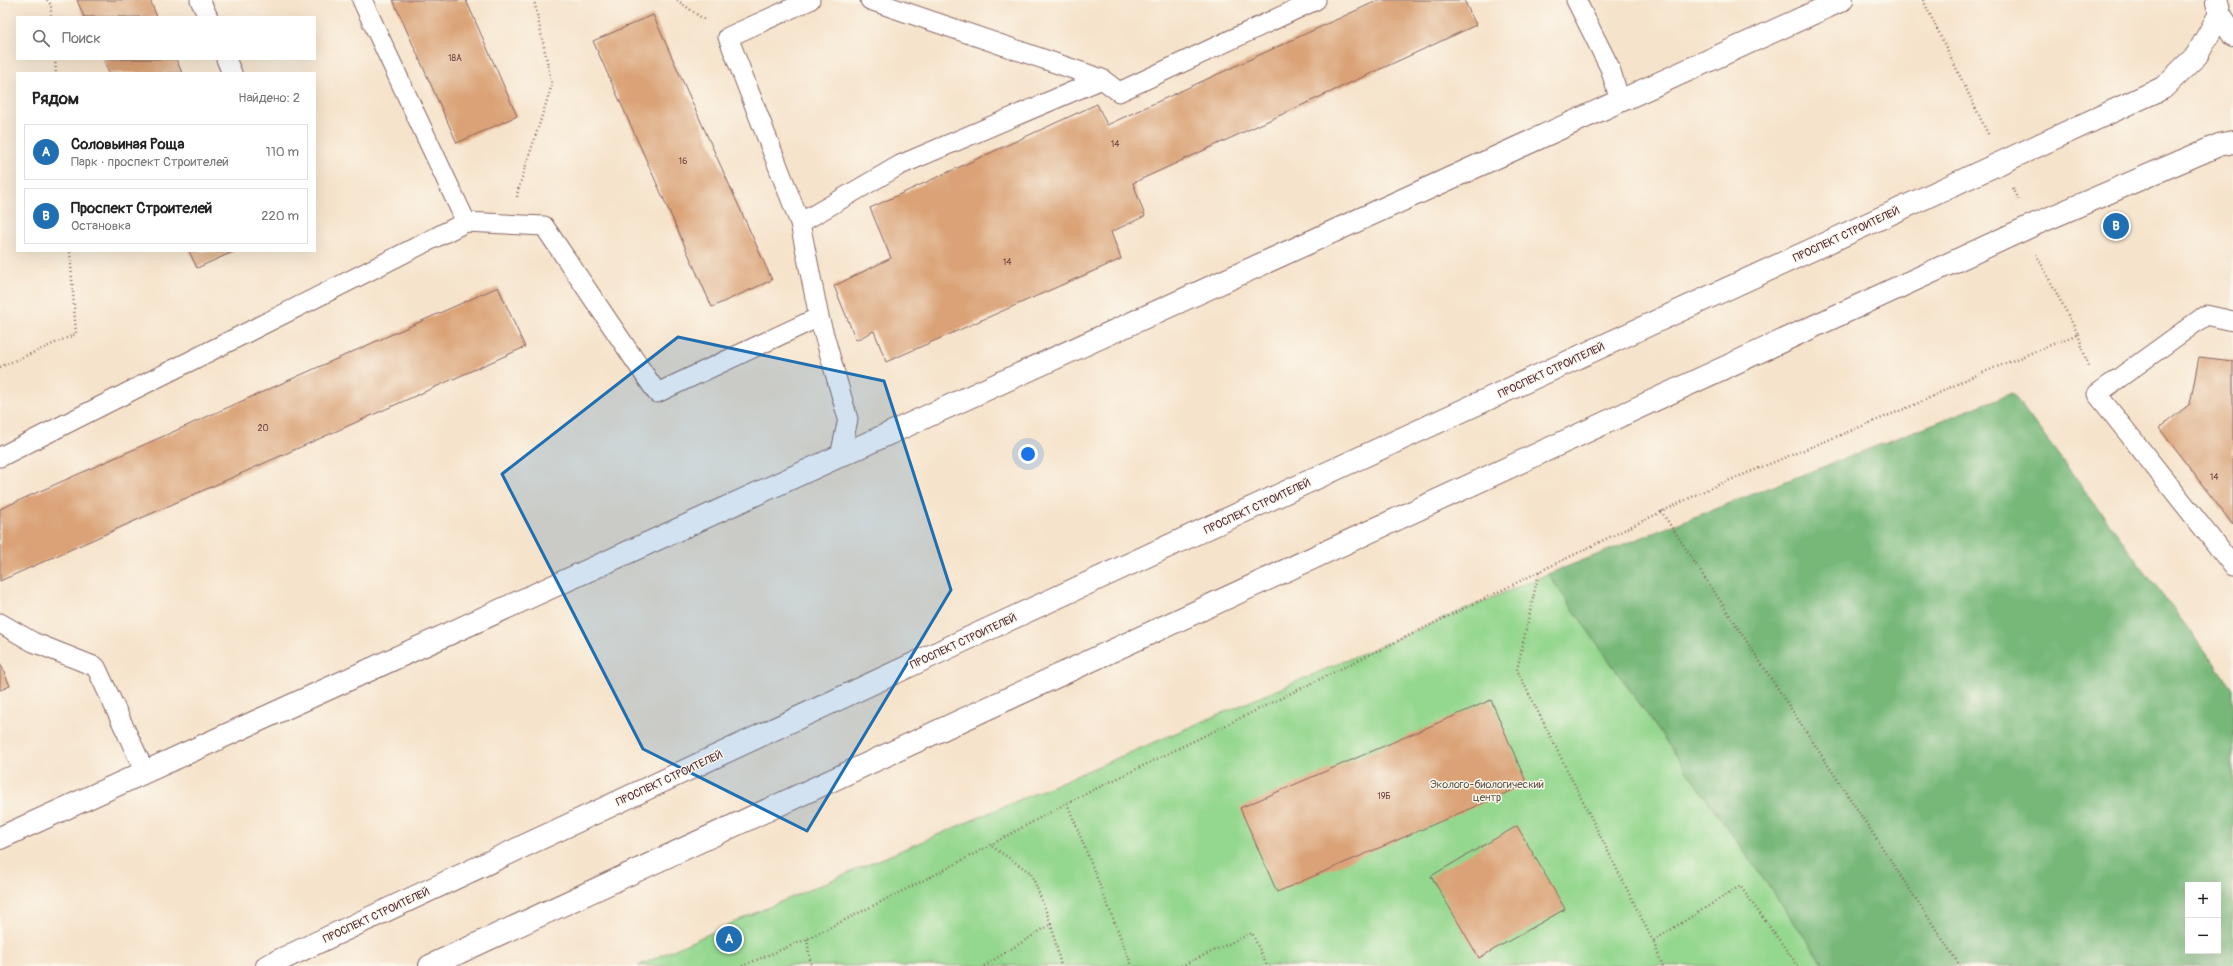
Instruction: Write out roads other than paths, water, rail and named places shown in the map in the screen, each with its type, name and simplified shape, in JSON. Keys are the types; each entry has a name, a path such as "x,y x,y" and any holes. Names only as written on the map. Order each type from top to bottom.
{"main road":[{"path":"0,838 1842,0"},
{"path":"2218,7 2233,34"},
{"name":"ПРОСПЕКТ СТРОИТЕЛЕЙ","path":"267,966 982,632 2163,88 2197,55 2218,7"},
{"path":"430,966 2031,226 2219,145 2233,142"}],"lane":[{"path":"200,0 208,16"},
{"path":"362,0 466,222"},
{"path":"810,0 728,37 800,223 819,317 848,419 840,456"},
{"path":"870,0 1102,78 1119,92 1316,0"},
{"path":"1576,0 1610,68 1620,101"},
{"path":"226,60 232,72"},
{"path":"800,223 900,165 1102,78"},
{"path":"0,457 466,222 544,226 657,393 819,317"},
{"path":"2233,321 2206,315 2097,394 2233,566"},
{"path":"0,623 34,642 96,667 145,772"}],"place":[{"name":"Проспект Строителей","path":"2116,226"},
{"name":"Соловьиная Роща","path":"729,939"}],"park label":[{"name":"Эколого-биологический центр","path":"1487,790"}]}
